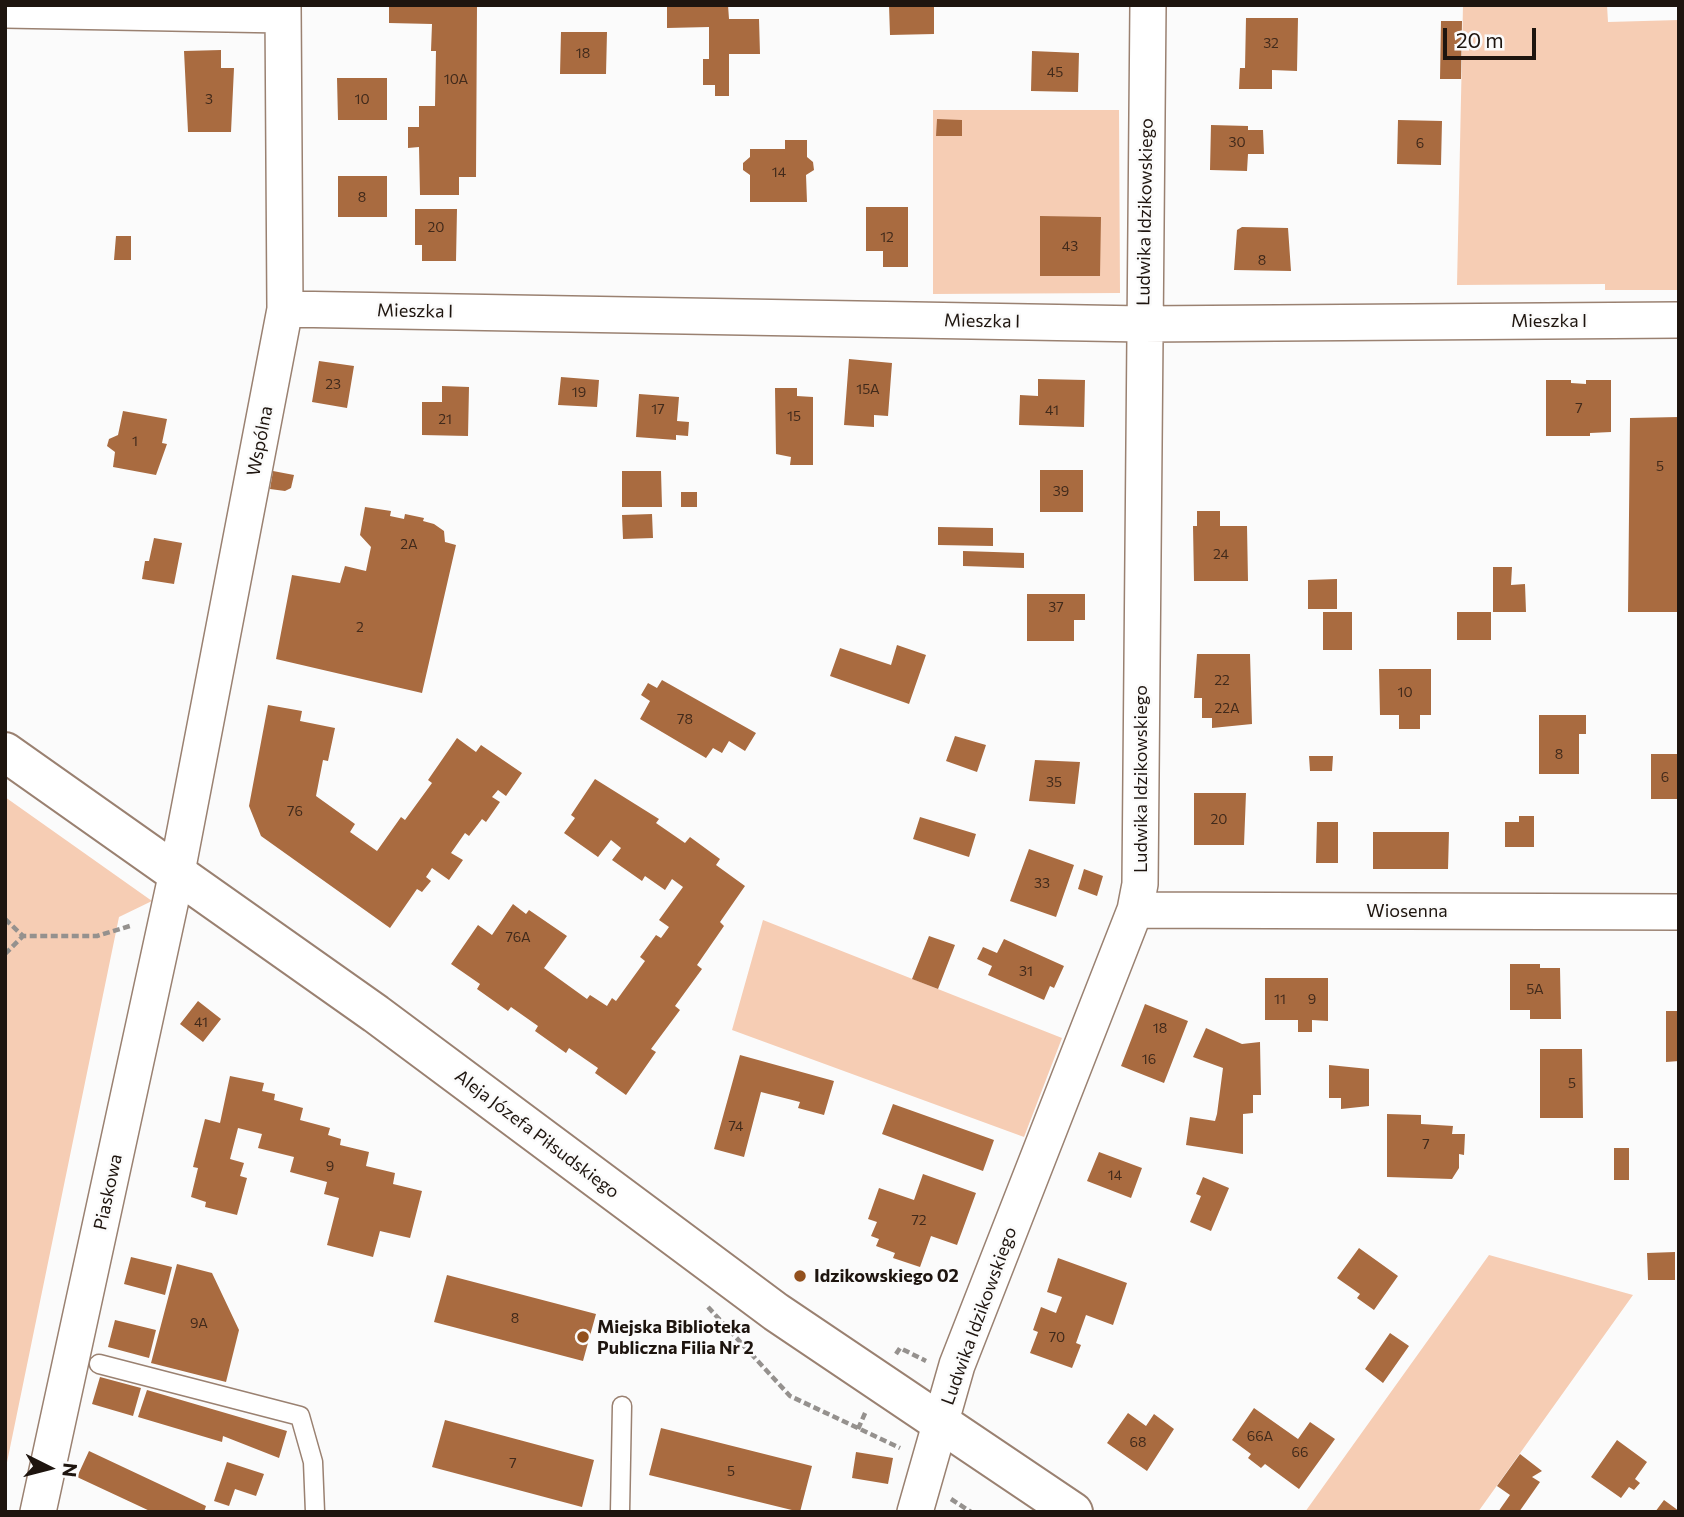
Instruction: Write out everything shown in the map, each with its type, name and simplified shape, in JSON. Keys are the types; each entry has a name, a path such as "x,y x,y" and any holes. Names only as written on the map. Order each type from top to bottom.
{"main road":[{"name":"Aleja Józefa Piłsudskiego","path":"5,752 174,888 387,1022 776,1312 1073,1512"}],"street":[{"name":"Ludwika Idzikowskiego","path":"930,1504 941,1421 960,1357 1135,911 1140,884 1148,5"},
{"path":"5,10 283,10"},
{"name":"Wspólna","path":"174,888 285,309 283,10"},
{"name":"Mieszka I","path":"285,309 1143,324 1679,320"},
{"name":"Piaskowa","path":"38,1512 174,888"},
{"name":"Wiosenna","path":"1135,911 1679,912"}],"lane":[{"path":"99,1364 300,1416 313,1462 315,1512"},
{"path":"620,1512 622,1406"}],"path":[{"path":"5,919 23,936 97,936 141,923 174,888"},
{"path":"5,954 23,936"},
{"path":"930,1504 971,1512"}],"shaded area":[{"path":"1463,5 1607,5 1608,22 1679,20 1679,290 1605,290 1605,284 1457,285"},
{"path":"933,110 1119,110 1120,293 933,294"},
{"path":"5,797 152,901 119,917 5,1472"},
{"path":"763,920 1062,1038 1024,1137 732,1030"},
{"path":"1489,1255 1633,1295 1478,1512 1305,1512"}],"building":[{"path":"389,5 477,5 476,177 459,177 459,195 420,195 419,147 408,148 408,127 419,127 419,106 435,106 436,51 431,51 432,24 389,23"},
{"path":"667,5 728,5 729,19 759,19 760,54 729,54 729,96 715,96 715,85 703,85 703,59 709,59 709,27 667,28"},
{"path":"889,5 934,5 934,34 890,35"},
{"path":"1246,18 1298,18 1297,71 1272,70 1272,89 1239,89 1240,68 1245,68"},
{"path":"1441,21 1462,21 1461,79 1440,79"},
{"path":"561,32 607,32 606,74 560,74"},
{"path":"221,50 221,68 234,68 231,132 188,132 184,51"},
{"path":"1032,51 1079,53 1078,92 1031,91"},
{"path":"337,78 387,78 387,120 338,120"},
{"path":"937,119 962,120 962,136 936,136"},
{"path":"1398,120 1442,121 1441,165 1397,164"},
{"path":"1211,125 1248,126 1248,130 1263,130 1264,154 1248,154 1247,171 1210,170"},
{"path":"785,140 807,140 807,157 813,162 814,170 806,175 807,202 750,202 750,175 743,170 743,163 750,157 750,149 785,149"},
{"path":"338,176 387,176 387,217 338,217"},
{"path":"866,207 908,207 908,267 883,267 883,251 866,251"},
{"path":"415,209 457,209 456,261 422,261 422,245 415,245"},
{"path":"1040,216 1101,217 1100,276 1040,276"},
{"path":"1242,227 1288,228 1291,271 1234,270 1237,230"},
{"path":"116,236 131,236 131,260 114,260"},
{"path":"849,359 892,363 888,416 874,415 874,427 844,425"},
{"path":"319,361 354,366 347,408 312,402"},
{"path":"561,377 599,380 597,407 558,405"},
{"path":"1038,379 1085,380 1084,427 1019,425 1020,395 1038,396"},
{"path":"1546,380 1571,380 1571,383 1586,384 1586,380 1611,380 1611,432 1590,433 1590,436 1546,436"},
{"path":"442,386 469,387 468,436 422,435 422,402 442,402"},
{"path":"775,388 797,388 797,396 813,397 813,465 790,465 791,457 776,454"},
{"path":"639,394 679,397 677,421 689,422 688,436 676,435 676,440 636,437"},
{"path":"123,411 167,419 162,443 167,444 156,475 113,467 115,452 107,446 109,439 118,435"},
{"path":"1679,417 1679,612 1628,612 1630,418"},
{"path":"1040,470 1083,470 1083,512 1040,512"},
{"path":"273,471 294,475 291,488 285,491 270,489"},
{"path":"622,471 661,471 662,507 622,507"},
{"path":"681,492 697,492 697,507 681,507"},
{"path":"365,507 391,511 390,516 404,519 405,514 424,518 423,521 444,531 445,542 456,545 422,693 276,659 292,575 340,583 345,566 366,571 371,547 360,535"},
{"path":"1197,511 1220,511 1220,526 1247,526 1248,581 1194,581 1193,526 1197,526"},
{"path":"652,514 653,538 623,539 622,515"},
{"path":"938,527 993,528 993,546 938,545"},
{"path":"154,538 182,543 174,584 142,579 145,561 149,561"},
{"path":"963,551 1024,553 1024,568 963,566"},
{"path":"1493,567 1512,567 1511,585 1525,584 1526,612 1493,612"},
{"path":"1337,579 1337,609 1308,609 1308,580"},
{"path":"1027,594 1085,594 1085,620 1074,620 1074,641 1027,641"},
{"path":"1323,612 1352,612 1352,650 1323,650"},
{"path":"1457,612 1491,612 1491,640 1457,640"},
{"path":"897,645 926,655 909,704 830,676 840,648 891,665"},
{"path":"1197,654 1250,654 1252,724 1212,728 1212,718 1202,718 1202,698 1194,698"},
{"path":"1379,669 1431,669 1431,715 1420,715 1420,729 1399,729 1399,715 1380,715"},
{"path":"662,680 756,733 745,751 729,741 722,753 713,748 706,758 640,719 650,701 641,695 648,683 657,688"},
{"path":"268,705 302,711 300,721 335,728 328,761 323,760 316,796 355,824 350,832 377,851 401,817 405,820 432,783 428,780 457,738 476,752 481,745 522,773 506,796 498,790 492,797 500,802 486,822 482,819 469,836 465,833 451,853 463,860 449,880 432,868 426,877 431,881 422,892 417,889 390,928 261,836 249,806"},
{"path":"1539,715 1586,715 1586,734 1579,734 1579,774 1539,774"},
{"path":"955,736 986,745 977,772 946,761"},
{"path":"1651,754 1679,754 1679,799 1651,799"},
{"path":"1309,756 1333,756 1332,771 1310,771"},
{"path":"1035,760 1080,762 1075,804 1029,801"},
{"path":"595,779 659,819 656,823 685,843 690,837 720,859 716,865 745,886 720,922 724,926 697,965 702,969 675,1006 680,1010 651,1049 656,1052 626,1095 595,1073 598,1068 569,1048 566,1053 535,1031 538,1026 511,1007 508,1011 477,989 480,984 451,964 478,925 492,935 513,904 526,914 529,910 567,936 544,968 587,999 590,995 607,1006 612,998 616,1001 645,961 640,957 656,935 661,938 669,927 659,920 683,887 672,879 665,890 645,876 642,881 612,860 621,848 611,840 598,857 564,833 575,818 571,815"},
{"path":"1194,793 1246,793 1244,845 1194,845"},
{"path":"1519,816 1534,816 1534,847 1505,847 1505,822 1519,822"},
{"path":"920,817 976,834 969,857 913,839"},
{"path":"1317,822 1338,822 1338,863 1316,863"},
{"path":"1373,832 1449,832 1448,869 1373,869"},
{"path":"1029,849 1074,865 1056,917 1010,901"},
{"path":"1084,869 1103,876 1097,896 1078,889"},
{"path":"929,936 955,945 938,989 912,979"},
{"path":"1004,939 1064,966 1054,988 1050,986 1044,1000 988,975 992,966 977,959 983,947 997,953"},
{"path":"1510,964 1540,964 1540,968 1560,968 1561,1019 1530,1019 1530,1010 1510,1010"},
{"path":"1265,978 1328,978 1328,1021 1312,1020 1312,1032 1298,1032 1298,1020 1265,1020"},
{"path":"198,1001 221,1019 203,1042 180,1024"},
{"path":"1145,1004 1188,1021 1164,1083 1121,1066"},
{"path":"1666,1011 1679,1011 1679,1061 1666,1062"},
{"path":"1206,1028 1242,1044 1260,1042 1261,1095 1253,1095 1253,1113 1243,1114 1243,1154 1186,1145 1190,1117 1215,1121 1217,1114 1223,1068 1193,1057"},
{"path":"1540,1049 1582,1049 1583,1118 1540,1118"},
{"path":"740,1055 834,1081 824,1115 798,1108 800,1102 761,1092 744,1157 714,1149"},
{"path":"1329,1065 1369,1069 1369,1106 1341,1109 1341,1098 1329,1098"},
{"path":"230,1076 264,1083 262,1091 275,1094 274,1100 303,1108 300,1120 330,1128 328,1135 341,1139 340,1145 369,1152 366,1166 395,1173 393,1184 422,1191 410,1238 380,1231 373,1257 327,1245 339,1198 324,1194 327,1182 290,1172 294,1157 258,1148 262,1134 238,1128 230,1159 244,1163 240,1176 247,1178 237,1215 205,1207 206,1202 191,1197 198,1168 193,1167 205,1119 220,1123"},
{"path":"893,1104 994,1140 983,1171 882,1134"},
{"path":"1387,1114 1421,1115 1421,1124 1453,1126 1452,1134 1465,1134 1464,1155 1459,1154 1459,1168 1452,1179 1387,1177"},
{"path":"1614,1148 1629,1148 1629,1180 1614,1180"},
{"path":"1099,1152 1142,1168 1131,1198 1087,1181"},
{"path":"923,1174 976,1193 957,1245 931,1236 920,1267 893,1258 895,1253 876,1246 879,1239 871,1236 877,1222 868,1219 879,1188 914,1200"},
{"path":"1203,1177 1229,1188 1211,1231 1190,1222 1201,1196 1196,1194"},
{"path":"1359,1248 1398,1276 1374,1310 1357,1298 1360,1294 1337,1278"},
{"path":"1675,1252 1675,1280 1648,1280 1647,1253"},
{"path":"131,1257 172,1267 165,1295 124,1284"},
{"path":"1058,1258 1127,1283 1113,1325 1086,1315 1076,1343 1081,1345 1072,1368 1030,1353 1038,1332 1033,1330 1041,1307 1056,1313 1062,1297 1047,1292"},
{"path":"177,1264 212,1273 239,1330 226,1382 151,1363"},
{"path":"447,1275 596,1314 583,1361 434,1322"},
{"path":"115,1320 156,1330 149,1358 108,1347"},
{"path":"1390,1333 1409,1346 1383,1383 1365,1369"},
{"path":"100,1377 141,1388 133,1416 92,1404"},
{"path":"147,1390 287,1431 279,1458 223,1436 222,1442 138,1417"},
{"path":"1254,1408 1298,1439 1310,1422 1335,1439 1299,1489 1265,1464 1261,1468 1248,1458 1251,1454 1232,1440"},
{"path":"1128,1413 1146,1426 1154,1414 1174,1429 1147,1471 1107,1443"},
{"path":"445,1420 594,1460 582,1507 432,1467"},
{"path":"661,1428 812,1466 800,1512 649,1475"},
{"path":"1617,1440 1647,1462 1635,1479 1640,1483 1634,1490 1629,1487 1621,1498 1591,1477"},
{"path":"89,1451 206,1506 204,1512 152,1512 77,1477"},
{"path":"856,1452 893,1458 888,1484 852,1478"},
{"path":"1520,1454 1542,1471 1532,1477 1540,1482 1519,1512 1498,1512 1510,1495 1497,1486"},
{"path":"227,1462 264,1474 256,1496 235,1489 229,1506 214,1501"},
{"path":"1664,1500 1679,1511 1679,1512 1655,1512"}],"place":[{"name":"Idzikowskiego 02","path":"800,1276"},
{"name":"Miejska Biblioteka Publiczna Filia Nr 2","path":"583,1337"}]}
